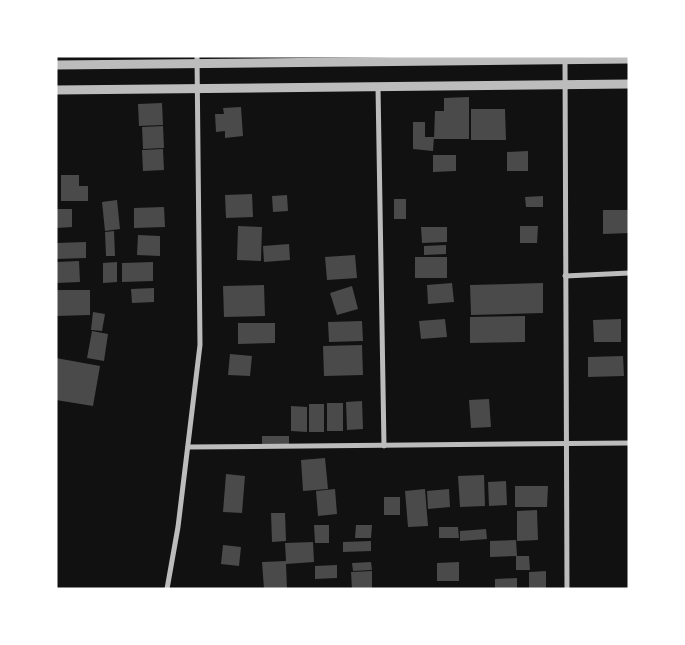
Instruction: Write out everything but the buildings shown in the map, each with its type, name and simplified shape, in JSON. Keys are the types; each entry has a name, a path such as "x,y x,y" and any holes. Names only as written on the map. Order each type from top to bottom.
{"street":[{"path":"565,58 563,85 567,589"},
{"path":"56,65 197,60 629,59"},
{"path":"167,589 178,527 200,345 197,60"},
{"path":"56,90 629,84"},
{"path":"378,86 384,446"},
{"path":"565,276 629,273"},
{"path":"188,447 384,446 565,442 629,443"}]}
